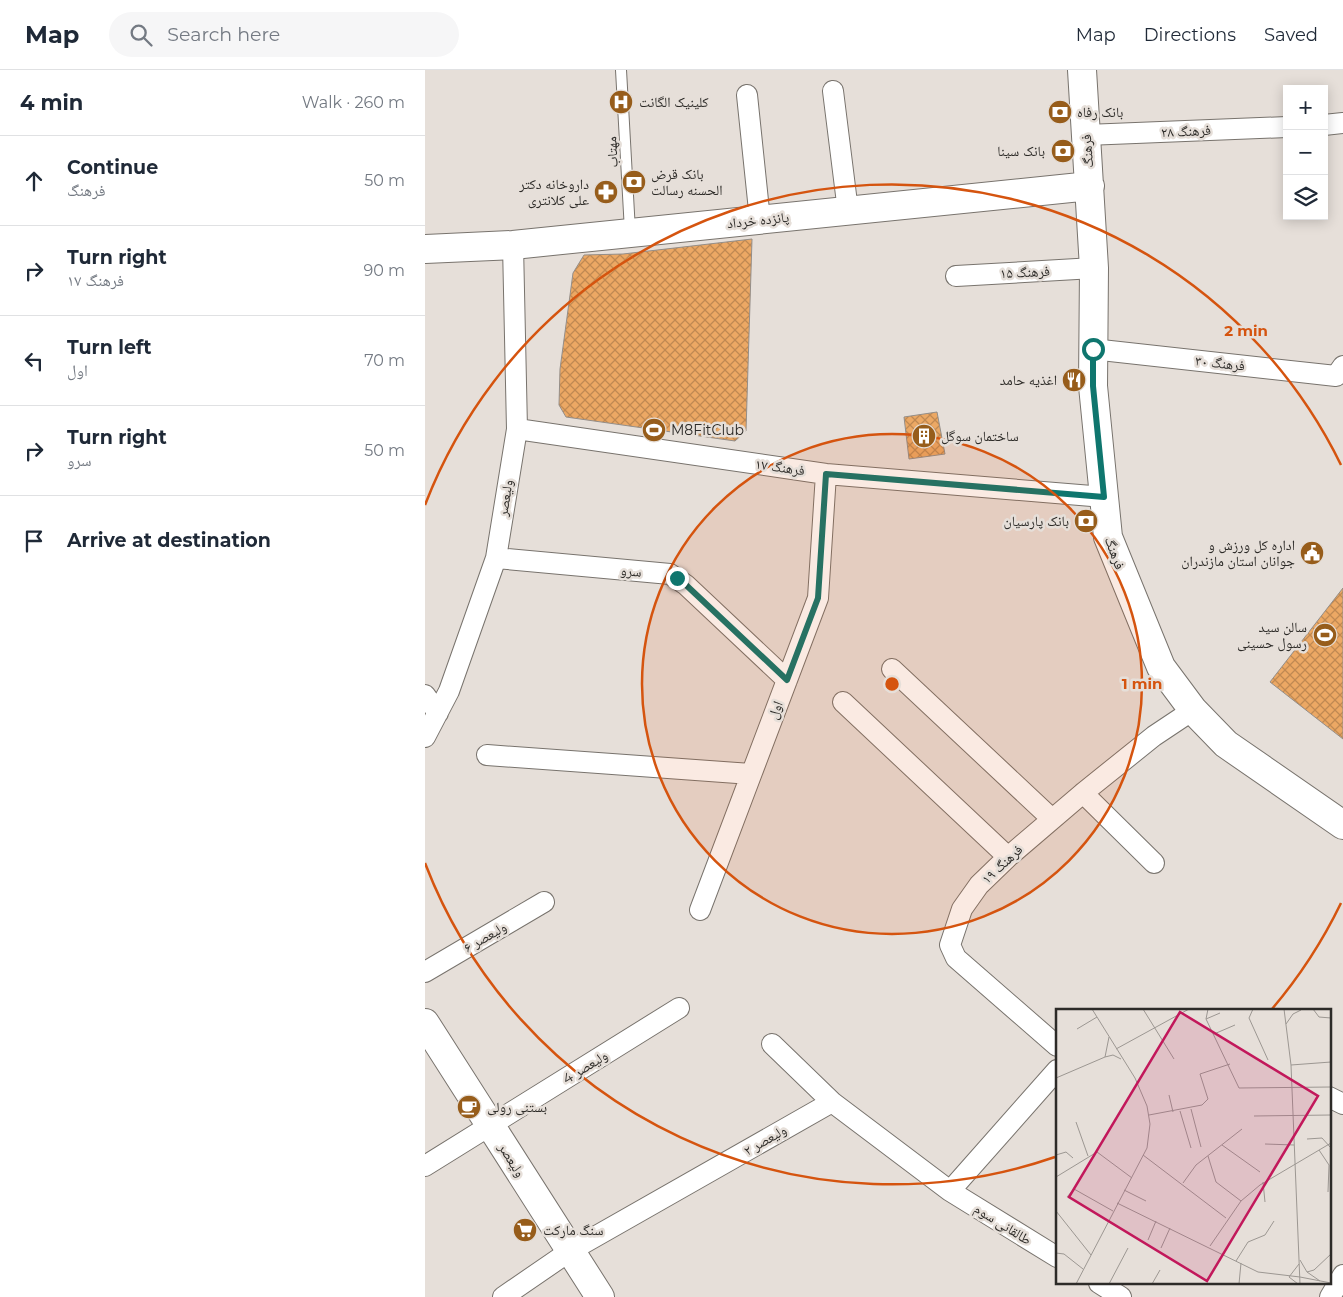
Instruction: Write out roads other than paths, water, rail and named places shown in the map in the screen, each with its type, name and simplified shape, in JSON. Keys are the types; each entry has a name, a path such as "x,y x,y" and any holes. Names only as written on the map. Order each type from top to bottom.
{"main road":[{"name":"فرهنگ","path":"1082,70 1094,268 1093,386 1108,537 1161,667 1193,710 1226,744 1343,825"},
{"name":"پانزده خرداد","path":"425,249 513,245 1090,186"},
{"name":"ولیعصر","path":"425,1023 600,1297"}],"street":[{"path":"833,91 848,211"},
{"path":"747,95 760,220"},
{"path":"1328,125 1343,123"},
{"name":"فرهنگ ۲۸","path":"1086,135 1283,126"},
{"name":"ولیعصر","path":"425,737 449,691 495,558 517,430 513,245"},
{"name":"فرهنگ ۱۵","path":"956,276 1094,268"},
{"name":"فرهنگ ۳۰","path":"1093,349 1337,376 1343,366"},
{"name":"فرهنگ ۱۷","path":"517,430 826,474 1104,497"},
{"name":"اول","path":"700,910 818,598 826,474"},
{"name":"سرو","path":"495,558 670,574 686,585 787,680"},
{"path":"892,669 1052,819"},
{"path":"425,695 438,713"},
{"path":"843,702 1008,857"},
{"name":"فرهنگ ۱۹","path":"1056,1045 956,958 950,945 962,909 979,885 1052,819 1154,736 1193,710"},
{"path":"487,755 751,774"},
{"path":"1083,793 1154,863"},
{"name":"ولیعصر ۶","path":"425,972 544,902"},
{"name":"ولیعصر 4","path":"425,1166 679,1008"},
{"path":"772,1044 832,1102 950,1191 1056,1071"},
{"path":"1331,1098 1343,1104"},
{"name":"ولیعصر ٢","path":"503,1297 570,1251 832,1102"},
{"name":"طالقانی سوم","path":"950,1191 1056,1256"},
{"path":"1330,1297 1343,1275"}],"lane":[{"name":"مهتاب","path":"621,70 630,232"}],"place":[{"name":"کلینیک الگانت","path":"621,102"},
{"name":"بانک رفاه","path":"1060,112"},
{"name":"بانک سینا","path":"1063,151"},
{"name":"بانک قرض الحسنه رسالت","path":"634,182"},
{"name":"داروخانه دکتر علی کلانتری","path":"606,192"},
{"name":"اغذیه حامد","path":"1074,380"},
{"name":"M8FitClub","path":"654,430"},
{"name":"ساختمان سوگل","path":"924,436"},
{"name":"بانک پارسیان","path":"1086,521"},
{"name":"اداره کل ورزش و جوانان استان مازندران","path":"1312,553"},
{"name":"سالن سید رسول حسینی","path":"1325,635"},
{"name":"بستنی رولی","path":"469,1107"},
{"name":"سنگ مارکت","path":"525,1230"}]}
